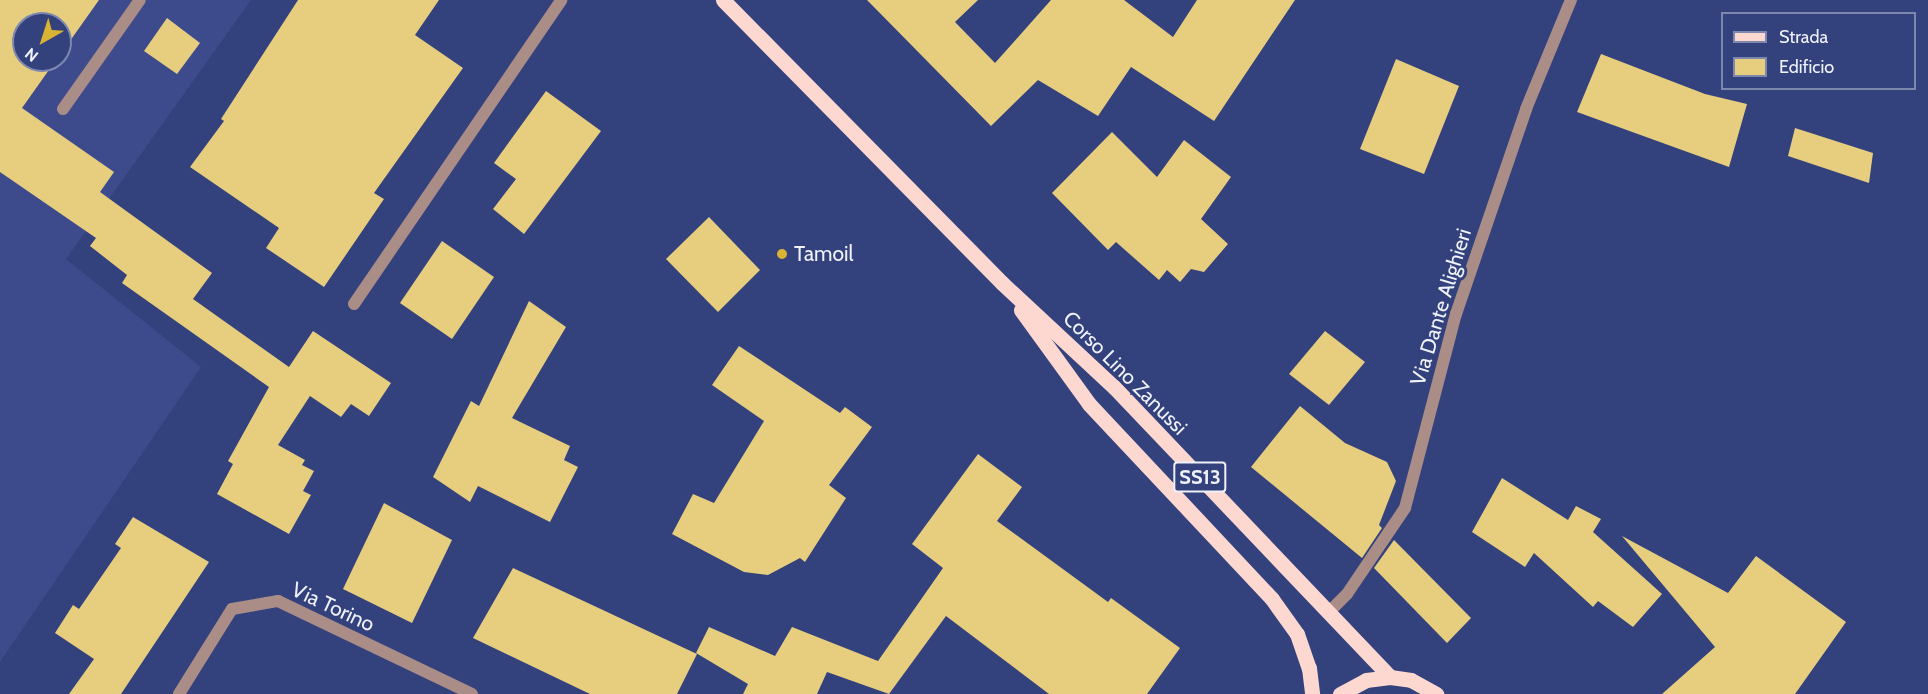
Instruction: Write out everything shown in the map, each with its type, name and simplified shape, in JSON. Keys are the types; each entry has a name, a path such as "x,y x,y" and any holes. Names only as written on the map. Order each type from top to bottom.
{"main road":[{"name":"Corso Lino Zanussi","path":"723,0 1002,284 1114,387 1390,677"},
{"name":"Corso Lino Zanussi","path":"1002,284 1089,404 1272,598 1297,634 1309,668 1312,694"},
{"path":"1340,694 1366,680 1390,677 1411,680 1436,694"}],"street":[{"path":"63,110 140,0"},
{"path":"354,304 561,0"},
{"name":"Via Dante Alighieri","path":"1329,612 1347,594 1405,508 1456,314 1526,109 1571,0"},
{"name":"Via Torino","path":"179,694 232,609 278,601 472,694"}],"shaded area":[{"path":"0,0 251,0 66,259 201,367 0,662"}],"building":[{"path":"0,0 99,0 72,38 72,12 12,12 12,72 48,72 22,108 114,172 100,192 212,273 193,299 289,367 313,331 391,383 369,416 351,404 341,417 310,396 278,445 305,460 302,465 314,471 303,491 311,495 289,534 217,494 233,464 228,461 269,387 122,283 127,275 90,246 96,238 0,172"},
{"path":"298,0 439,0 415,35 463,68 374,193 384,199 324,287 266,248 279,228 190,167 224,121 221,119"},
{"path":"867,0 978,0 955,22 995,63 1051,0 1124,0 1173,37 1197,0 1295,0 1214,121 1131,67 1098,116 1038,80 991,126"},
{"path":"167,18 200,43 177,74 144,51"},
{"path":"1601,54 1705,94 1747,104 1729,167 1577,112"},
{"path":"1396,59 1459,86 1424,174 1360,149"},
{"path":"546,91 601,131 524,234 493,209 516,179 494,163"},
{"path":"1795,128 1873,153 1869,183 1788,156"},
{"path":"1112,132 1157,177 1184,140 1231,177 1201,219 1228,244 1204,272 1191,269 1180,282 1167,270 1159,280 1116,242 1108,250 1052,193"},
{"path":"709,217 760,270 718,312 666,259"},
{"path":"442,241 494,277 452,339 400,303"},
{"path":"529,301 566,327 512,418 570,446 564,460 578,467 550,522 478,486 470,502 433,477 471,401 479,406"},
{"path":"1325,331 1365,362 1329,405 1289,374"},
{"path":"739,346 840,413 845,407 872,427 829,485 846,498 805,562 800,558 768,575 744,572 672,534 693,494 714,503 764,421 712,385"},
{"path":"1300,406 1345,443 1387,462 1396,481 1379,525 1382,528 1362,558 1251,467"},
{"path":"978,454 1022,487 997,521 1108,602 1111,598 1180,648 1147,694 1049,694 946,616 889,694 827,672 817,694 743,694 748,684 696,653 709,627 775,656 792,627 878,661 943,568 912,544"},
{"path":"1502,478 1568,520 1576,506 1601,519 1593,532 1662,594 1633,627 1598,601 1593,607 1534,553 1525,567 1472,532"},
{"path":"384,503 452,540 412,623 343,589"},
{"path":"133,517 209,562 121,694 69,694 94,659 55,633 73,605 79,609 121,548 115,544"},
{"path":"1622,536 1728,593 1756,556 1846,622 1795,694 1662,694 1715,647"},
{"path":"1394,540 1471,618 1447,643 1374,568"},
{"path":"513,568 697,654 677,694 590,694 473,638"}],"place":[{"name":"Tamoil","path":"782,254"}]}
